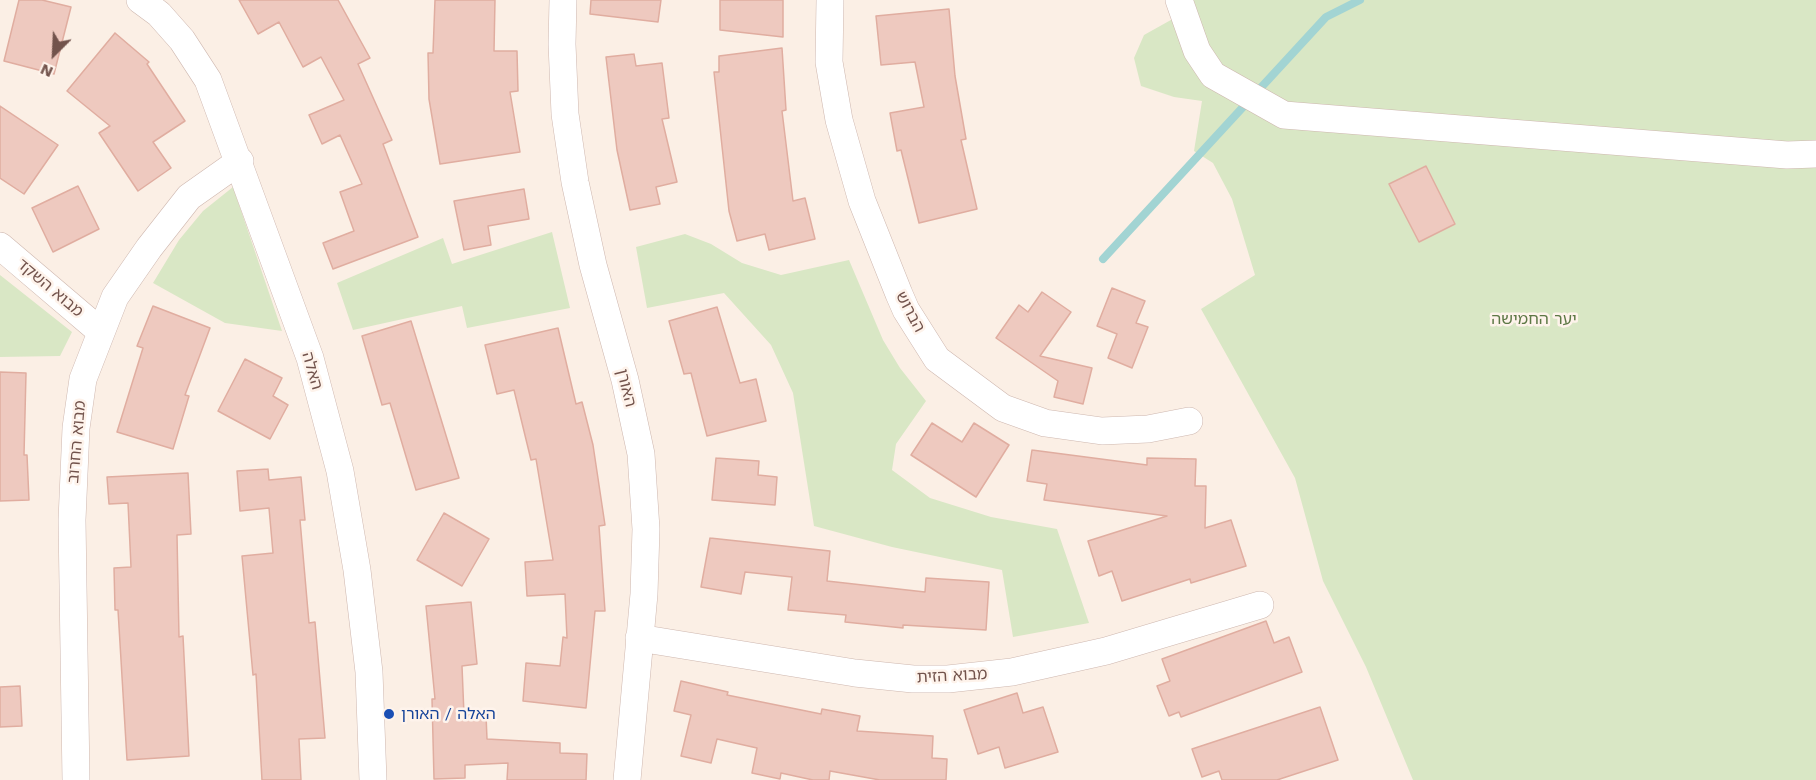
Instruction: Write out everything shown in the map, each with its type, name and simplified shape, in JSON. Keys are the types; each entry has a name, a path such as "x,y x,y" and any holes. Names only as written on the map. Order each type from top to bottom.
{"street":[{"name":"האלה","path":"140,0 159,14 182,40 208,80 240,161 310,358 340,471 357,570 369,672 373,780"},
{"name":"האורן","path":"563,0 562,44 565,102 575,182 593,265 625,380 641,454 646,529 627,780"},
{"name":"הברוש","path":"830,0 829,62 839,120 859,189 906,310 937,359 1003,408 1045,423 1102,431 1148,429 1189,421"},
{"path":"1179,0 1197,51 1213,75 1284,115 1787,155 1816,154"},
{"name":"מבוא החרוב","path":"76,780 72,520 76,428 83,379 115,297 189,197 240,161"},
{"name":"מבוא השקד","path":"0,246 100,331"},
{"name":"מבוא הזית","path":"639,638 855,673 913,679 948,679 1012,672 1106,651 1260,606"}],"green space":[{"name":"יער החמישה","path":"1169,0 1816,0 1816,780 1413,780 1366,667 1323,581 1295,478 1201,309 1255,275 1232,199 1213,163 1194,151 1202,101 1174,97 1141,86 1134,58 1144,35 1178,16"},
{"path":"233,187 282,331 225,323 153,283 179,240 203,211"},
{"path":"552,232 570,308 467,328 462,306 353,330 337,283 443,238 452,264"},
{"path":"685,234 711,244 742,263 781,275 849,260 883,340 900,368 926,401 896,444 892,470 930,498 991,517 1057,529 1089,623 1013,637 1002,570 892,547 814,526 793,393 771,345 724,293 647,308 636,247"},
{"path":"0,275 72,332 60,356 0,357"}],"building":[{"path":"19,0 42,0 71,7 54,74 4,61"},
{"path":"239,0 338,0 370,58 358,64 392,140 383,144 418,237 333,269 323,243 354,231 340,192 362,184 340,135 322,144 309,115 344,100 321,57 303,67 279,22 258,34"},
{"path":"435,0 495,0 494,51 517,51 518,91 510,92 520,152 440,164 429,99 428,53 433,53"},
{"path":"591,0 661,0 658,22 590,14"},
{"path":"720,0 783,0 783,37 720,30"},
{"path":"949,9 955,76 966,139 961,140 977,209 919,223 901,150 897,151 890,113 924,107 915,62 881,65 876,16"},
{"path":"115,33 149,62 147,64 185,121 153,142 171,168 138,191 99,133 110,126 67,91"},
{"path":"782,48 786,110 782,111 793,201 805,198 815,239 769,250 765,234 737,241 729,211 714,72 719,72 719,56"},
{"path":"634,54 636,66 662,63 669,118 662,119 677,182 656,187 660,204 630,210 617,150 606,57"},
{"path":"0,106 58,145 24,194 0,178"},
{"path":"1426,166 1455,224 1419,242 1389,184"},
{"path":"78,186 99,229 53,252 32,208"},
{"path":"524,189 529,219 488,226 491,245 464,250 454,201"},
{"path":"1112,288 1145,301 1136,323 1148,327 1132,368 1108,358 1117,334 1097,326"},
{"path":"1042,292 1071,312 1040,356 1092,368 1083,404 1054,397 1058,381 996,338 1019,305 1028,312"},
{"path":"153,306 210,328 185,395 189,396 173,449 117,432 143,348 137,346"},
{"path":"717,307 740,383 756,379 766,421 707,436 691,373 684,374 669,321"},
{"path":"411,321 459,478 416,490 390,403 382,405 362,336"},
{"path":"558,328 576,404 582,402 593,445 605,525 599,526 605,611 595,611 586,708 523,701 526,663 560,666 563,637 567,638 565,594 527,596 525,562 553,560 536,459 531,460 514,390 497,394 485,345"},
{"path":"245,359 282,378 273,396 288,405 270,439 218,411"},
{"path":"0,372 26,373 24,455 27,455 29,500 0,501"},
{"path":"932,423 962,442 974,423 1009,445 976,497 911,455"},
{"path":"1032,450 1147,465 1147,458 1196,459 1195,486 1206,486 1205,528 1231,520 1246,566 1191,583 1190,579 1122,601 1112,571 1099,576 1088,541 1167,516 1044,500 1047,484 1027,481"},
{"path":"716,458 759,461 758,475 777,477 775,505 712,500"},
{"path":"268,469 269,480 301,477 305,520 300,520 309,623 315,622 325,738 299,739 301,780 262,780 256,674 253,675 242,556 273,553 269,508 240,511 237,471"},
{"path":"188,473 191,534 177,535 179,637 183,636 189,756 127,760 118,610 115,610 114,568 131,567 128,503 109,504 107,477"},
{"path":"444,513 489,539 462,586 417,560"},
{"path":"710,538 830,551 827,581 925,592 926,578 989,582 986,630 903,625 903,628 845,622 846,615 788,610 792,577 745,572 741,594 701,587"},
{"path":"471,602 477,664 462,666 464,715 486,715 487,739 560,743 560,753 587,754 586,780 507,780 508,763 465,765 465,778 434,779 432,699 435,699 426,606"},
{"path":"1266,621 1274,643 1289,637 1302,672 1181,717 1179,712 1169,716 1157,686 1170,681 1162,659"},
{"path":"681,681 728,692 727,695 821,714 822,709 860,716 857,731 933,736 932,758 947,759 946,780 880,780 830,771 829,780 813,780 781,773 780,779 752,773 757,748 717,739 711,763 681,756 691,715 674,711"},
{"path":"20,686 22,726 0,727 0,687"},
{"path":"1017,693 1023,713 1043,707 1058,752 1005,768 999,747 978,754 964,710"},
{"path":"1320,707 1338,760 1277,780 1222,780 1219,771 1202,777 1192,749"}],"waterway":[{"path":"1103,259 1326,17 1360,0"}],"place":[{"name":"האלה / האורן","path":"389,714"}]}
